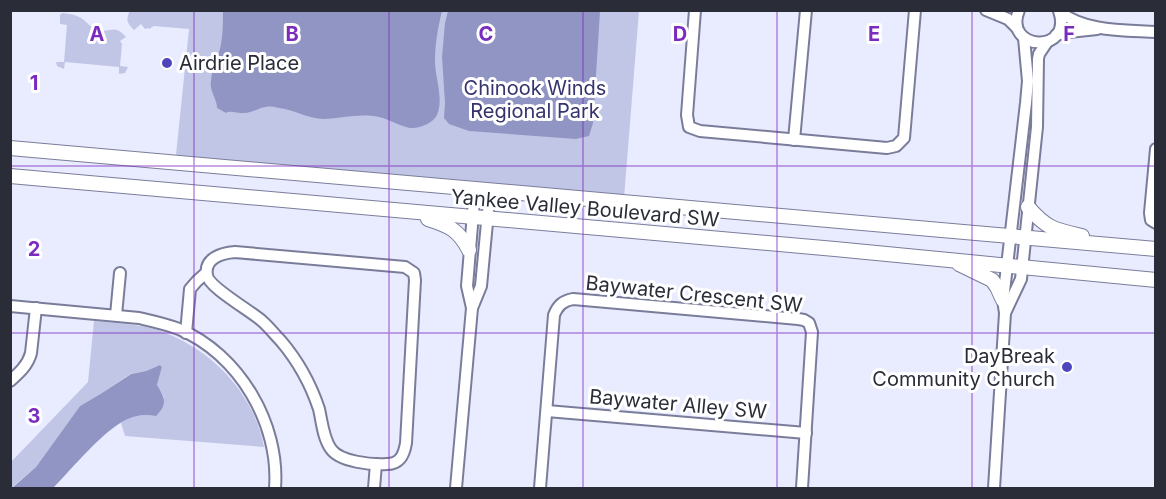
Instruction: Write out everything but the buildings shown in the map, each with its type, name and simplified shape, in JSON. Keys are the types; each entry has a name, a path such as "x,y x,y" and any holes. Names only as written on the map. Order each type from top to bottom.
{"main road":[{"name":"Yankee Valley Boulevard SW","path":"10,148 1155,249"},
{"name":"Yankee Valley Boulevard SW","path":"10,176 1155,280"},
{"path":"1028,207 1043,223 1053,229 1131,246"},
{"path":"393,211 449,227 461,235 469,250"},
{"path":"949,260 992,280 1004,306"}],"street":[{"path":"695,10 687,115 689,127 700,131 887,148 896,146 904,138 915,10"},
{"path":"794,140 806,10"},
{"path":"986,10 1008,19 1021,33 1035,43 1069,32 1103,28"},
{"path":"1004,306 1021,279 1022,267 1018,237 1027,92 1026,57 1016,21 1018,10"},
{"path":"1060,11 1067,18 1103,28 1155,32"},
{"path":"994,489 1007,265 1028,207 1037,128 1039,54 1061,24 1060,11"},
{"path":"1155,149 1150,213 1151,220 1155,223"},
{"path":"472,308 467,286 475,189"},
{"path":"456,489 472,308 481,286 490,191"},
{"path":"186,333 190,289 206,273 213,258 222,253 235,252 405,267 414,273 415,280 405,453 400,460 390,464 376,464 341,457 331,450 312,390 294,357 264,322 215,288 206,273"},
{"path":"116,315 120,273"},
{"name":"Baywater Crescent SW","path":"540,489 554,315 560,304 573,299 804,320 809,323 812,332 802,489"},
{"path":"10,306 116,315 158,322 198,340 234,369 257,402 272,442 275,460 275,489"},
{"path":"10,381 30,359 36,308"},
{"name":"Baywater Alley SW","path":"547,411 806,433"},
{"path":"374,489 376,464"}],"green space":[{"name":"Chinook Winds Regional Park","path":"130,10 189,12 190,10 639,11 624,198 176,155 189,29 154,26 145,29 141,24 134,30 127,21"},
{"path":"62,13 79,17 96,29 105,31 114,29 122,33 126,37 120,41 122,44 120,66 128,67 125,73 119,74 119,67 65,62 64,69 57,66 56,62 64,62 67,25 60,24"},
{"path":"94,321 158,330 195,348 212,360 240,391 251,408 264,447 125,436 121,423 138,416 156,415 164,397 157,385 162,367 160,365 130,374 80,406 36,467 11,488 11,462 88,382"}],"shaded area":[{"path":"223,11 442,11 435,55 440,102 437,115 427,124 414,128 372,116 318,119 271,107 247,113 226,113 217,108 211,85 212,72 221,44"},
{"path":"448,11 600,11 593,123 589,136 576,139 469,131 449,124 444,118 442,57"},
{"path":"160,365 162,367 157,385 164,404 156,416 138,416 119,424 99,440 53,488 12,488 36,467 80,406 131,374"}],"place":[{"name":"Airdrie Place","path":"167,63"},
{"name":"DayBreak Community Church","path":"1067,367"}]}
